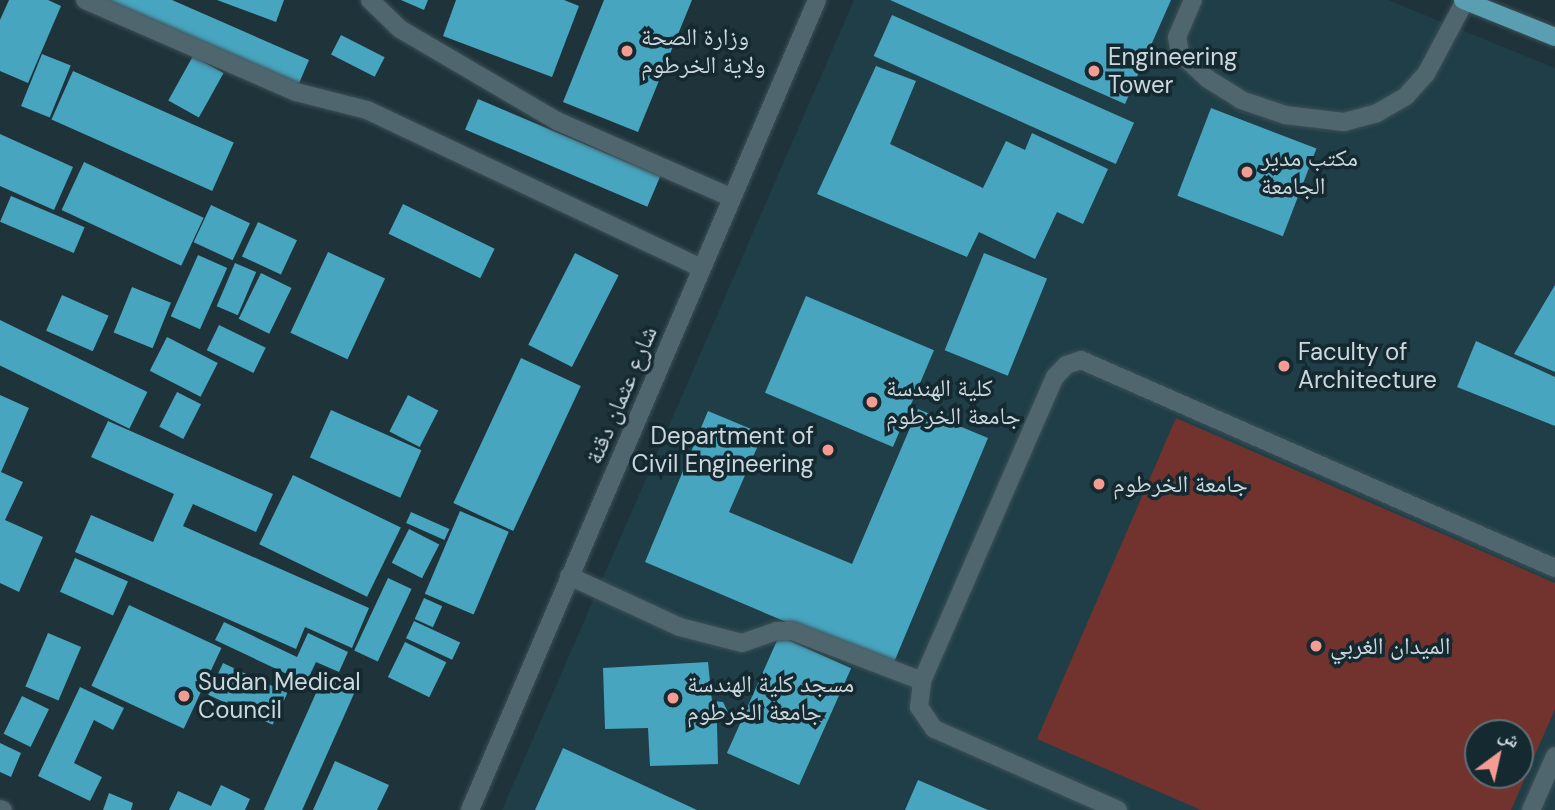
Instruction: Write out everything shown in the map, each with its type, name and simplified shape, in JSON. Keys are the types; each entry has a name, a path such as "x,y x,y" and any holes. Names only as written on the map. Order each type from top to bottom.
{"main road":[{"path":"1464,0 1555,37"}],"street":[{"path":"85,0 296,92 367,110 702,268"},
{"path":"370,0 400,29 557,121 732,198"},
{"name":"شارع عثمان دقنة","path":"470,810 817,0"},
{"path":"1193,0 1177,37 1180,53 1208,79 1241,100 1284,115 1344,122 1377,113 1406,96 1426,74 1464,0"},
{"path":"1118,810 934,729 919,707 922,681 1055,377 1066,365 1081,360 1555,568"},
{"path":"569,576 680,627 742,643 776,631 792,631 922,681"},
{"path":"1531,810 1555,756"}],"shaded area":[{"name":"جامعة الخرطوم","path":"854,0 1388,0 1555,68 1555,810 502,810"},
{"name":"الميدان الغربي","path":"1176,418 1555,583 1555,709 1534,757 1534,719 1464,719 1464,789 1520,789 1511,810 1201,810 1037,739"}],"building":[{"path":"9,0 48,0 61,6 28,83 0,71 0,20"},
{"path":"99,0 172,0 309,60 297,88"},
{"path":"217,0 284,0 276,22"},
{"path":"401,0 428,0 424,10"},
{"path":"456,0 564,0 579,6 552,77 443,36"},
{"name":"وزارة الصحة ولاية الخرطوم","path":"604,0 692,0 638,132 563,102"},
{"name":"Engineering Tower","path":"890,0 1171,0 1125,104"},
{"path":"892,15 1134,123 1116,164 874,56"},
{"path":"341,35 385,57 375,77 331,55"},
{"path":"42,54 71,66 50,118 21,106"},
{"path":"193,56 224,73 199,118 168,101"},
{"path":"876,66 916,81 890,144 983,188 1006,141 1025,150 1032,133 1108,169 1083,224 1057,212 1035,259 979,232 967,257 817,194"},
{"path":"73,71 234,143 212,191 51,119"},
{"path":"478,99 660,176 647,207 465,129"},
{"name":"مكتب مدير الجامعة","path":"1211,108 1316,148 1283,236 1177,196"},
{"path":"0,134 73,167 54,210 0,186"},
{"path":"84,162 204,218 181,266 62,210"},
{"path":"11,196 85,227 74,253 0,222"},
{"path":"403,204 495,249 480,278 389,234"},
{"path":"211,205 250,223 233,260 194,242"},
{"path":"258,222 297,240 281,275 242,256"},
{"path":"328,252 385,279 347,359 290,333"},
{"path":"575,253 619,275 572,367 528,345"},
{"path":"984,253 1047,278 1008,376 945,350"},
{"path":"198,255 227,268 200,329 171,316"},
{"path":"235,263 256,272 238,315 217,306"},
{"path":"261,273 292,288 269,334 239,319"},
{"path":"1555,285 1555,372 1514,354"},
{"path":"132,287 171,303 153,348 114,332"},
{"path":"62,295 109,316 93,351 46,331"},
{"path":"806,296 934,350 893,447 765,393"},
{"path":"0,320 147,392 129,429 0,366"},
{"path":"219,325 266,348 253,373 207,350"},
{"path":"167,337 218,363 201,397 150,371"},
{"path":"1476,341 1555,377 1555,426 1457,387"},
{"path":"521,358 581,386 513,531 453,503"},
{"path":"177,392 201,404 183,439 159,427"},
{"path":"0,395 29,408 1,472 23,482 5,520 43,537 19,592 0,583"},
{"path":"408,395 438,410 420,447 389,432"},
{"path":"918,409 988,438 892,667 645,562 708,411 763,434 729,512 852,564"},
{"path":"331,410 421,450 400,498 310,458"},
{"path":"108,421 273,494 256,532 193,504 183,526 369,608 352,648 305,627 296,649 75,552 91,515 153,542 174,494 91,457"},
{"path":"293,475 401,528 367,597 259,544"},
{"path":"460,511 509,532 474,615 425,594"},
{"path":"411,512 449,529 444,540 406,523"},
{"path":"409,529 439,544 422,578 392,563"},
{"path":"75,558 128,582 113,615 60,592"},
{"path":"388,578 412,589 378,661 354,651"},
{"path":"424,598 442,606 433,627 415,619"},
{"path":"129,605 221,648 184,729 91,686"},
{"path":"414,621 460,643 452,660 406,638"},
{"path":"224,622 297,657 308,633 348,652 339,672 316,662 306,683 215,640"},
{"path":"48,633 81,647 58,700 25,686"},
{"path":"779,636 851,668 799,785 727,753"},
{"path":"405,642 446,662 429,697 388,677"},
{"path":"708,662 712,701 723,702 728,712 717,723 718,764 650,766 648,728 605,729 603,668"},
{"path":"223,663 287,693 273,725 208,695"},
{"path":"324,675 356,689 302,810 264,810"},
{"path":"80,687 124,708 113,730 94,720 74,763 102,777 90,801 38,776"},
{"path":"22,696 49,709 31,747 4,734"},
{"path":"0,743 21,753 11,777 0,772"},
{"path":"563,748 697,810 535,810"},
{"path":"335,761 389,785 377,810 313,810"},
{"path":"918,780 988,810 905,810"},
{"path":"221,785 250,799 245,810 169,810 178,791 211,806"},
{"path":"109,793 133,803 131,810 103,810"}],"place":[{"name":"وزارة الصحة ولاية الخرطوم","path":"627,51"},
{"name":"Engineering Tower","path":"1094,71"},
{"name":"مكتب مدير الجامعة","path":"1247,172"},
{"name":"Faculty of Architecture","path":"1284,366"},
{"name":"كلية الهندسة جامعة الخرطوم","path":"872,402"},
{"name":"Department of Civil Engineering","path":"828,450"},
{"name":"جامعة الخرطوم","path":"1099,484"},
{"name":"الميدان الغربي","path":"1316,646"},
{"name":"Sudan Medical Council","path":"184,696"},
{"name":"مسجد كلية الهندسة جامعة الخرطوم","path":"673,698"}]}
